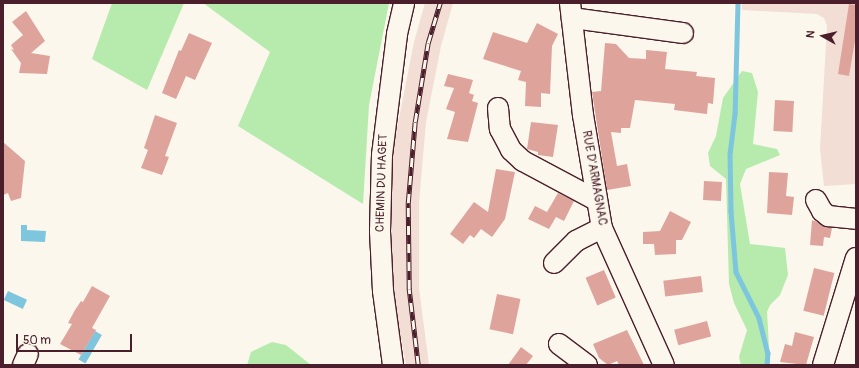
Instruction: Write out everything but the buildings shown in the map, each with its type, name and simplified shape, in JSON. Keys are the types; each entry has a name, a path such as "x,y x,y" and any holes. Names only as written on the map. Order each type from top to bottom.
{"street":[{"name":"CHEMIN DU HAGET","path":"392,365 382,276 382,155 397,34 404,3"},
{"path":"571,10 683,33"},
{"name":"RUE D'ARMAGNAC","path":"571,10 596,200 602,228 664,365"},
{"path":"498,108 500,129 511,150 523,161 596,200"},
{"path":"816,200 822,211 828,216 856,219"},
{"path":"554,262 576,241 602,228"},
{"path":"824,365 856,258"},
{"path":"559,344 587,365"}],"shaded area":[{"path":"425,3 453,3 441,46 426,122 419,203 419,288 429,365 406,365 393,296 391,214 393,149 414,42"},
{"path":"742,3 856,3 856,184 824,186 820,149 827,26 824,18 817,14 742,10"}],"green space":[{"path":"112,3 184,3 147,90 92,59"},
{"path":"203,3 389,3 369,105 363,204 238,126 270,52"},
{"path":"742,71 752,73 758,92 753,144 777,149 780,155 746,169 740,184 750,244 785,248 788,275 780,295 770,305 767,312 770,365 741,365 739,357 747,330 734,303 729,284 726,179 710,166 708,153 716,136 723,98"},
{"path":"272,342 286,345 311,365 247,365 251,352"}],"water":[{"path":"21,225 27,225 27,230 46,231 45,242 21,241"},
{"path":"8,291 27,300 23,309 4,300"},
{"path":"95,331 102,335 85,364 79,360"}],"waterway":[{"path":"738,3 735,114 730,152 731,211 736,272 759,318 768,353 767,365"}],"railway":[{"path":"418,365 409,289 408,203 415,122 428,43 440,3"}]}
